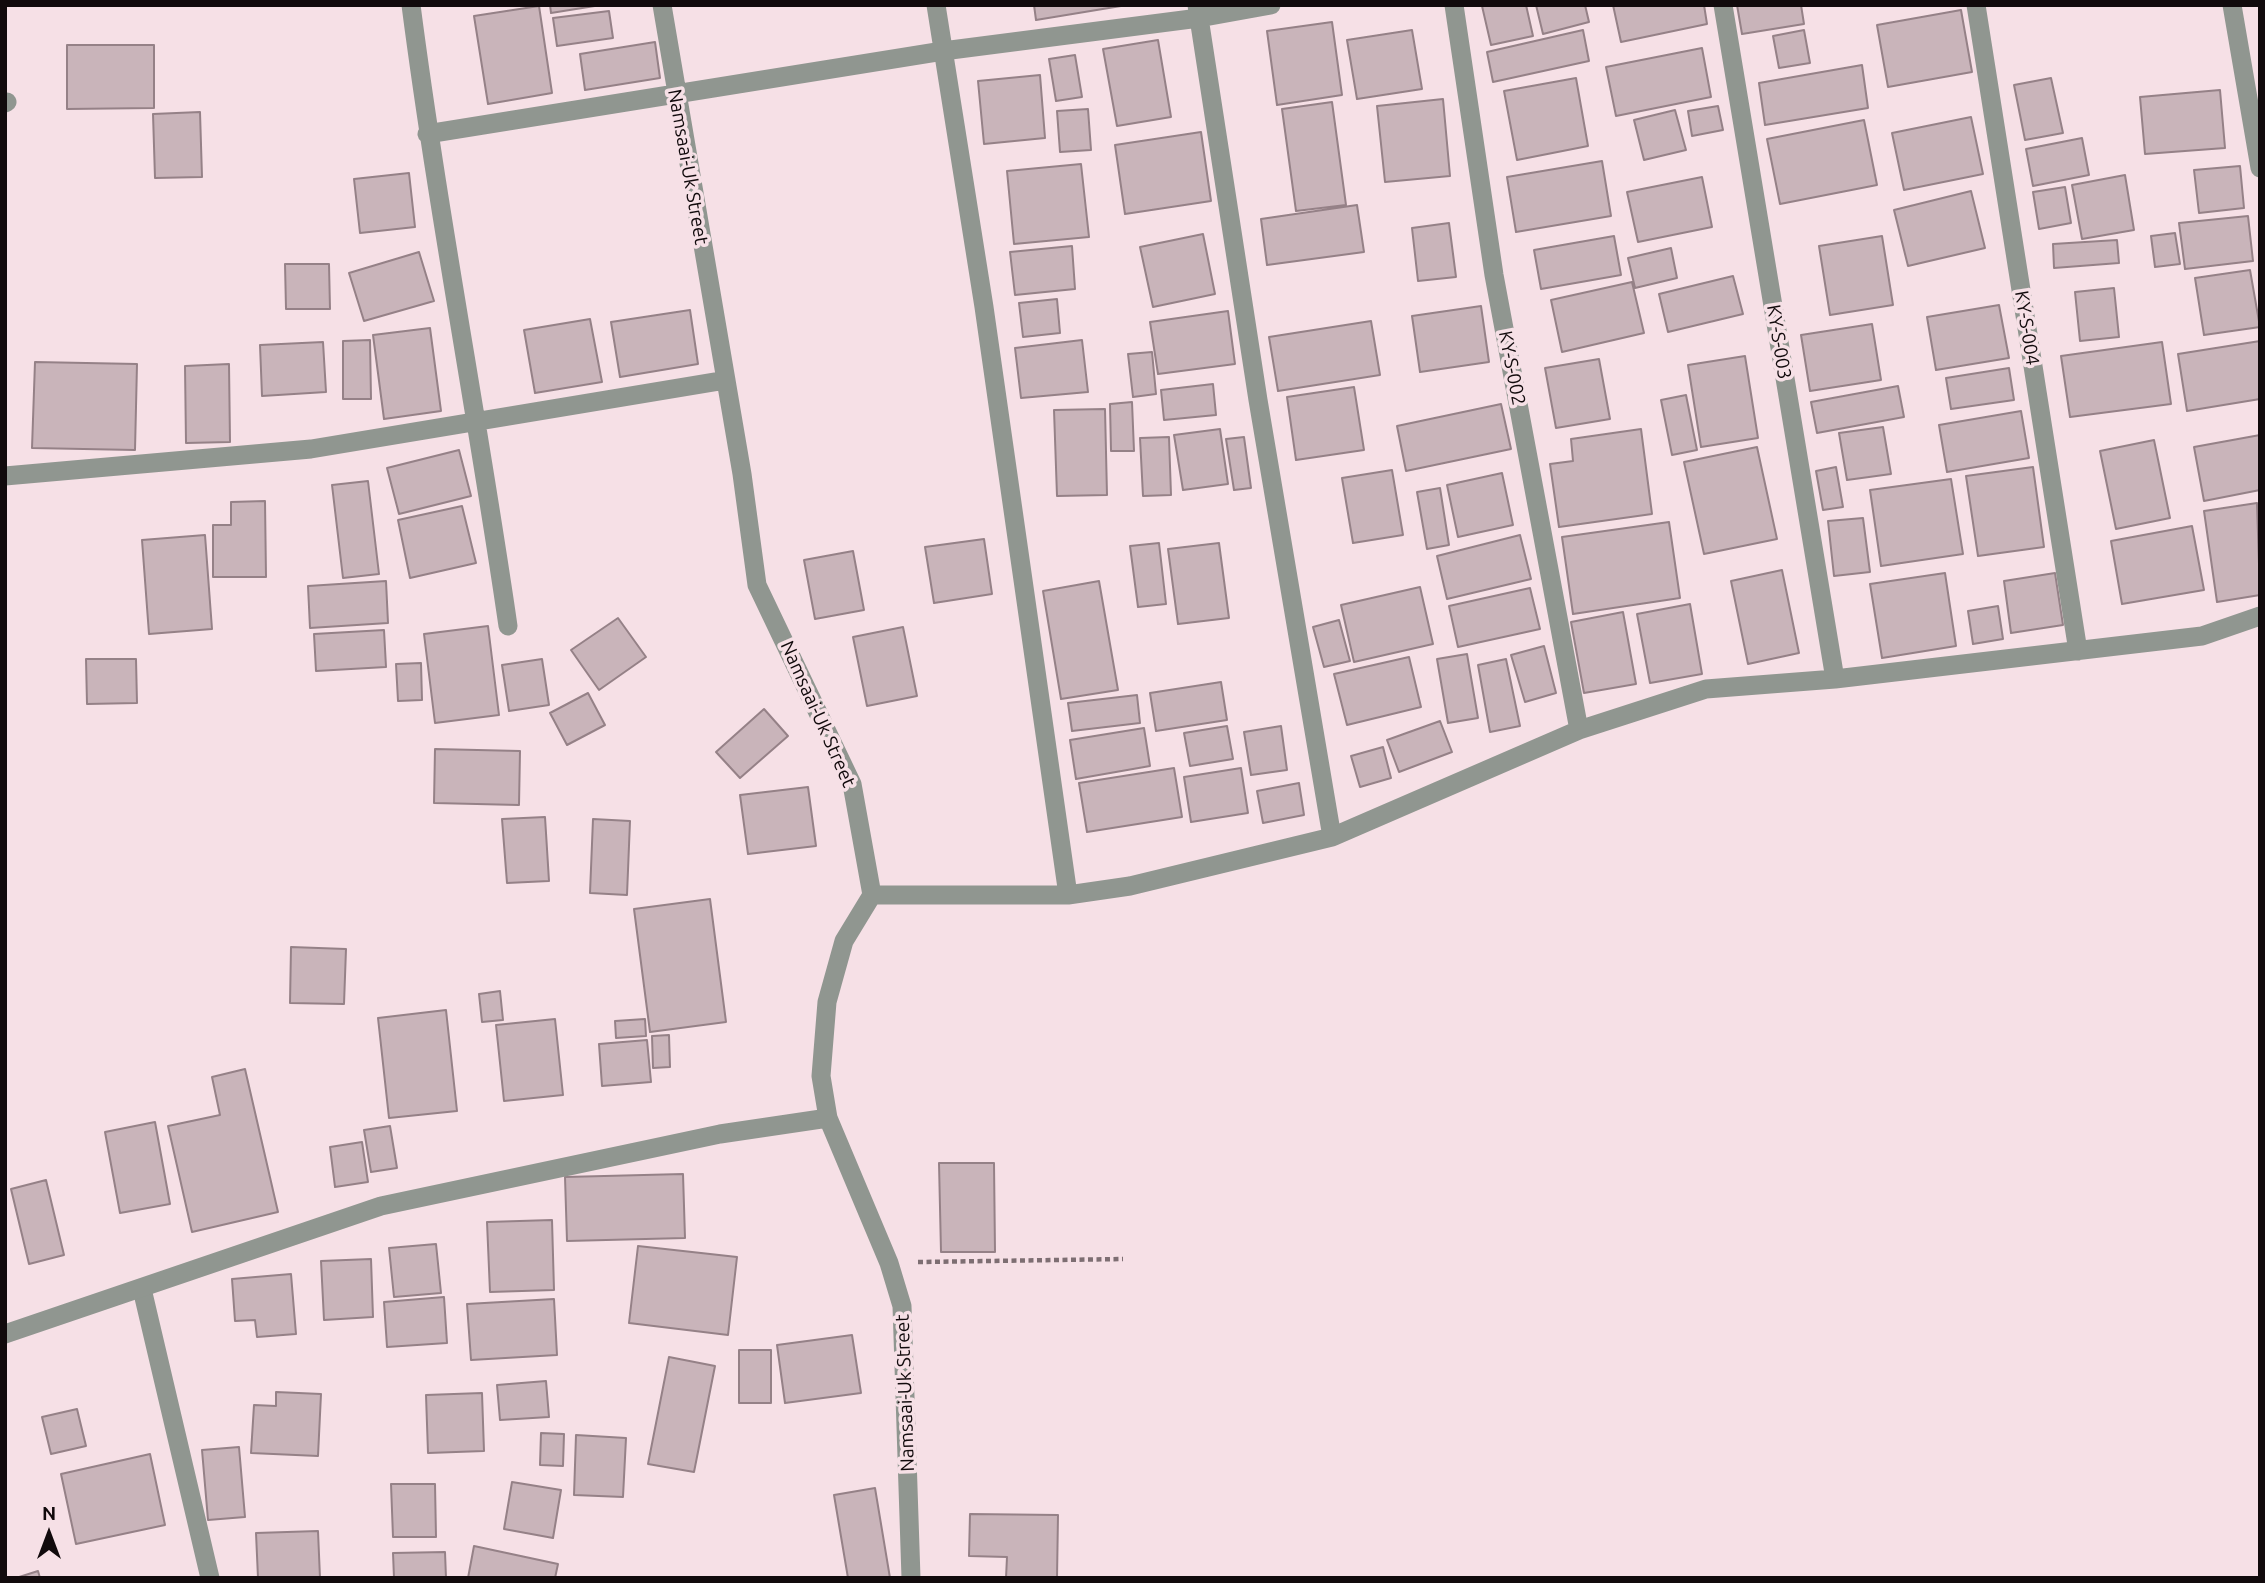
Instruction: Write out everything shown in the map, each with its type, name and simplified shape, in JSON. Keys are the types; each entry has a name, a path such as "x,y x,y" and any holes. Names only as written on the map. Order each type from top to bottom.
{"street":[{"path":"411,5 428,134 478,422 508,626"},
{"name":"Namsaai-Uk Street","path":"662,5 675,94 726,380 757,586 852,784 872,895 844,941 827,1002 821,1076 828,1118 889,1262 902,1306 911,1578"},
{"path":"936,5 984,307 1068,895"},
{"path":"428,134 943,51 1198,12 1271,5"},
{"name":"KY-S-002","path":"1454,5 1494,275 1580,730"},
{"name":"KY-S-003","path":"1723,5 1835,679"},
{"name":"KY-S-004","path":"1976,5 2078,650"},
{"path":"2232,5 2260,168"},
{"path":"1198,12 1258,400 1332,837"},
{"path":"5,476 311,449 726,380"},
{"path":"872,895 1068,895 1130,887 1332,837 1580,730 1706,689 1835,679 2202,636 2260,616"},
{"path":"5,1334 381,1206 720,1134 828,1118"},
{"path":"142,1289 210,1578"}],"path":[{"path":"889,1262 1123,1259"}],"building":[{"path":"550,5 601,5 551,13"},
{"path":"1034,5 1127,5 1036,20"},
{"path":"1526,5 1533,36 1491,45 1482,6"},
{"path":"1536,5 1585,5 1589,22 1543,34"},
{"path":"1613,5 1704,5 1707,24 1621,42"},
{"path":"1737,5 1801,5 1804,24 1742,34"},
{"path":"539,6 552,93 488,104 474,16"},
{"path":"1961,10 1972,72 1888,87 1877,25"},
{"path":"609,11 613,38 557,46 553,18"},
{"path":"1332,22 1342,95 1277,105 1267,31"},
{"path":"1412,30 1422,89 1357,99 1347,40"},
{"path":"1583,30 1589,61 1493,82 1487,52"},
{"path":"1804,30 1810,63 1779,68 1773,36"},
{"path":"1158,40 1171,117 1117,126 1103,49"},
{"path":"655,42 660,78 585,90 580,54"},
{"path":"67,45 154,45 154,108 67,109"},
{"path":"1702,48 1711,97 1616,116 1606,67"},
{"path":"1075,55 1082,97 1056,101 1049,59"},
{"path":"1862,65 1868,108 1765,125 1759,83"},
{"path":"1040,75 1045,138 984,144 978,81"},
{"path":"1576,78 1588,146 1517,160 1504,91"},
{"path":"2051,78 2063,133 2025,140 2014,85"},
{"path":"2220,90 2225,148 2145,154 2140,97"},
{"path":"1443,99 1450,176 1385,182 1377,106"},
{"path":"1332,102 1346,205 1296,211 1282,109"},
{"path":"1718,106 1723,130 1692,136 1688,111"},
{"path":"1088,109 1091,150 1060,152 1057,111"},
{"path":"1675,110 1686,150 1644,160 1634,120"},
{"path":"200,112 202,177 155,178 153,114"},
{"path":"1971,117 1983,174 1904,190 1892,133"},
{"path":"1864,120 1877,185 1780,204 1767,139"},
{"path":"1201,132 1211,201 1125,214 1115,145"},
{"path":"2082,138 2089,175 2033,186 2026,149"},
{"path":"1602,161 1611,216 1516,232 1507,177"},
{"path":"1081,164 1089,237 1014,244 1007,171"},
{"path":"2240,166 2244,208 2199,213 2194,170"},
{"path":"409,173 415,227 360,233 354,179"},
{"path":"2125,175 2134,230 2082,239 2072,185"},
{"path":"1702,177 1712,227 1638,242 1627,192"},
{"path":"2065,187 2071,223 2039,229 2033,192"},
{"path":"1971,191 1985,248 1908,266 1894,210"},
{"path":"1357,205 1364,252 1267,265 1261,219"},
{"path":"2248,216 2253,261 2185,269 2179,223"},
{"path":"1449,223 1456,277 1418,281 1412,228"},
{"path":"2175,233 2180,264 2155,267 2151,236"},
{"path":"1203,234 1215,294 1153,307 1140,247"},
{"path":"1614,236 1621,275 1541,289 1534,250"},
{"path":"1882,236 1893,305 1830,315 1819,246"},
{"path":"2117,240 2119,263 2054,268 2053,244"},
{"path":"1072,246 1075,289 1015,295 1010,252"},
{"path":"1671,248 1677,278 1635,288 1628,258"},
{"path":"419,252 434,301 364,321 349,273"},
{"path":"285,264 329,264 330,309 286,309"},
{"path":"2250,270 2260,327 2204,335 2195,278"},
{"path":"1733,276 1743,314 1668,332 1659,294"},
{"path":"1632,282 1644,333 1562,352 1551,300"},
{"path":"2114,288 2119,337 2080,341 2075,292"},
{"path":"1057,299 1060,333 1023,337 1019,303"},
{"path":"1999,305 2009,358 1936,370 1927,317"},
{"path":"1481,306 1489,362 1420,372 1412,316"},
{"path":"690,310 698,364 620,377 611,322"},
{"path":"1228,311 1235,364 1158,374 1150,322"},
{"path":"590,319 602,382 535,393 524,330"},
{"path":"1371,321 1380,375 1278,391 1269,337"},
{"path":"1872,324 1881,380 1810,391 1801,335"},
{"path":"430,328 441,411 384,419 373,335"},
{"path":"370,340 371,399 343,399 343,341"},
{"path":"1082,340 1088,392 1021,398 1015,348"},
{"path":"2260,341 2260,399 2187,411 2178,354"},
{"path":"323,342 326,392 262,396 260,345"},
{"path":"2162,342 2171,404 2070,417 2061,356"},
{"path":"1152,352 1156,394 1133,397 1128,354"},
{"path":"1745,356 1758,438 1701,447 1688,365"},
{"path":"1599,359 1610,419 1556,428 1545,368"},
{"path":"35,362 137,364 135,450 32,448"},
{"path":"229,364 230,442 186,443 185,366"},
{"path":"2009,368 2014,400 1951,409 1946,378"},
{"path":"1213,384 1216,415 1164,420 1161,390"},
{"path":"1898,386 1904,417 1817,433 1811,402"},
{"path":"1354,387 1364,450 1296,460 1287,397"},
{"path":"1686,395 1697,450 1672,455 1661,400"},
{"path":"1132,402 1134,451 1111,451 1110,404"},
{"path":"1501,404 1511,449 1406,471 1397,426"},
{"path":"1105,409 1107,495 1057,496 1054,410"},
{"path":"2021,411 2029,458 1947,472 1939,425"},
{"path":"1883,427 1891,474 1847,480 1839,433"},
{"path":"1220,429 1228,484 1183,490 1174,435"},
{"path":"1641,429 1652,514 1559,527 1550,464 1573,461 1571,439"},
{"path":"2260,435 2260,490 2204,501 2194,447"},
{"path":"1169,437 1171,495 1143,496 1140,438"},
{"path":"1244,437 1251,488 1234,490 1226,439"},
{"path":"2154,440 2170,518 2116,529 2100,451"},
{"path":"1757,447 1777,539 1704,554 1684,462"},
{"path":"459,450 471,496 399,514 387,468"},
{"path":"1836,467 1843,507 1823,510 1816,471"},
{"path":"2033,467 2044,547 1978,556 1966,476"},
{"path":"1392,470 1403,535 1353,543 1342,478"},
{"path":"1502,473 1513,525 1458,537 1447,485"},
{"path":"1951,479 1963,554 1881,566 1870,490"},
{"path":"368,481 379,574 343,578 332,485"},
{"path":"1440,488 1449,545 1427,549 1417,492"},
{"path":"265,501 266,577 213,577 213,525 231,525 231,502"},
{"path":"2257,503 2260,595 2217,602 2204,511"},
{"path":"462,506 476,563 410,578 398,520"},
{"path":"1863,518 1870,572 1834,576 1828,521"},
{"path":"1669,522 1680,598 1573,614 1562,537"},
{"path":"2192,526 2204,590 2122,604 2111,541"},
{"path":"205,535 212,629 149,634 142,540"},
{"path":"1520,535 1531,579 1447,599 1437,556"},
{"path":"984,539 992,594 934,603 925,547"},
{"path":"1159,543 1166,604 1138,607 1130,546"},
{"path":"1219,543 1229,618 1178,624 1168,549"},
{"path":"853,551 864,610 815,619 804,560"},
{"path":"1782,570 1799,653 1748,664 1731,581"},
{"path":"1945,573 1956,646 1882,658 1870,584"},
{"path":"2055,573 2063,625 2011,633 2004,581"},
{"path":"386,581 388,623 310,628 308,586"},
{"path":"1099,581 1118,690 1061,699 1043,591"},
{"path":"1420,587 1433,644 1354,662 1341,605"},
{"path":"1530,588 1540,629 1458,647 1449,606"},
{"path":"1690,604 1702,674 1650,683 1637,614"},
{"path":"1998,606 2003,639 1973,644 1968,611"},
{"path":"1623,612 1636,684 1584,693 1571,622"},
{"path":"618,618 646,657 599,690 571,650"},
{"path":"1339,620 1350,661 1324,667 1313,627"},
{"path":"488,626 499,715 435,723 424,634"},
{"path":"903,627 917,696 867,706 853,637"},
{"path":"384,630 386,667 316,671 314,634"},
{"path":"1544,646 1556,693 1525,702 1511,655"},
{"path":"1467,654 1478,718 1448,723 1437,659"},
{"path":"1409,657 1421,707 1347,725 1334,674"},
{"path":"86,659 136,659 137,703 87,704"},
{"path":"542,659 549,705 509,711 502,665"},
{"path":"1506,659 1520,726 1490,732 1478,665"},
{"path":"421,663 422,700 398,701 396,664"},
{"path":"1221,682 1227,720 1156,731 1150,693"},
{"path":"588,693 605,725 567,745 550,713"},
{"path":"1137,695 1140,723 1072,731 1068,703"},
{"path":"764,709 788,736 740,778 716,752"},
{"path":"1440,721 1452,752 1399,772 1387,740"},
{"path":"1227,726 1233,759 1190,766 1184,733"},
{"path":"1281,726 1287,770 1251,775 1244,732"},
{"path":"1144,728 1150,766 1076,779 1070,740"},
{"path":"1383,747 1391,778 1360,787 1351,756"},
{"path":"435,749 520,751 519,805 434,803"},
{"path":"1174,768 1182,817 1087,832 1079,783"},
{"path":"1241,768 1248,813 1191,822 1184,777"},
{"path":"1299,783 1304,815 1263,823 1257,791"},
{"path":"808,787 816,846 748,854 740,795"},
{"path":"545,817 549,881 507,883 502,819"},
{"path":"593,819 630,821 627,895 590,893"},
{"path":"710,899 726,1022 650,1032 634,909"},
{"path":"291,947 346,949 344,1004 290,1003"},
{"path":"500,991 503,1020 482,1022 479,994"},
{"path":"446,1010 457,1111 389,1118 378,1018"},
{"path":"555,1019 563,1095 504,1101 496,1025"},
{"path":"645,1019 646,1036 616,1038 615,1021"},
{"path":"669,1035 670,1067 653,1068 652,1036"},
{"path":"647,1040 651,1082 602,1086 599,1044"},
{"path":"245,1069 278,1212 192,1232 168,1126 220,1115 212,1077"},
{"path":"155,1122 170,1204 120,1213 105,1132"},
{"path":"390,1126 397,1168 371,1172 364,1130"},
{"path":"362,1142 368,1182 335,1187 330,1147"},
{"path":"939,1163 994,1163 995,1252 941,1252"},
{"path":"683,1174 685,1238 567,1241 565,1177"},
{"path":"46,1180 64,1255 29,1264 11,1189"},
{"path":"552,1220 554,1290 490,1292 487,1222"},
{"path":"436,1244 441,1293 394,1297 389,1248"},
{"path":"638,1246 737,1257 728,1335 629,1323"},
{"path":"371,1259 373,1317 324,1320 321,1261"},
{"path":"291,1274 296,1334 257,1337 255,1320 235,1321 232,1279"},
{"path":"444,1297 447,1343 387,1347 384,1302"},
{"path":"554,1299 557,1355 471,1360 467,1304"},
{"path":"852,1335 861,1393 785,1403 777,1345"},
{"path":"739,1350 771,1350 771,1403 739,1403"},
{"path":"669,1357 715,1366 694,1472 648,1464"},
{"path":"546,1381 549,1417 500,1420 497,1385"},
{"path":"276,1392 321,1394 318,1456 251,1453 254,1405 276,1406"},
{"path":"482,1393 484,1451 428,1453 426,1395"},
{"path":"77,1409 86,1446 51,1454 42,1417"},
{"path":"541,1433 564,1434 563,1466 540,1465"},
{"path":"576,1435 626,1438 623,1497 574,1495"},
{"path":"239,1447 245,1517 208,1520 202,1450"},
{"path":"150,1454 165,1525 76,1544 61,1474"},
{"path":"512,1482 561,1490 553,1538 504,1529"},
{"path":"391,1484 435,1484 436,1537 393,1537"},
{"path":"875,1488 890,1578 848,1578 834,1495"},
{"path":"970,1514 1058,1515 1057,1578 1006,1578 1007,1557 969,1556"},
{"path":"318,1531 320,1578 258,1578 256,1533"},
{"path":"474,1546 558,1564 555,1578 468,1578"},
{"path":"445,1552 446,1578 394,1578 393,1553"},
{"path":"38,1571 40,1578 16,1578"}]}
